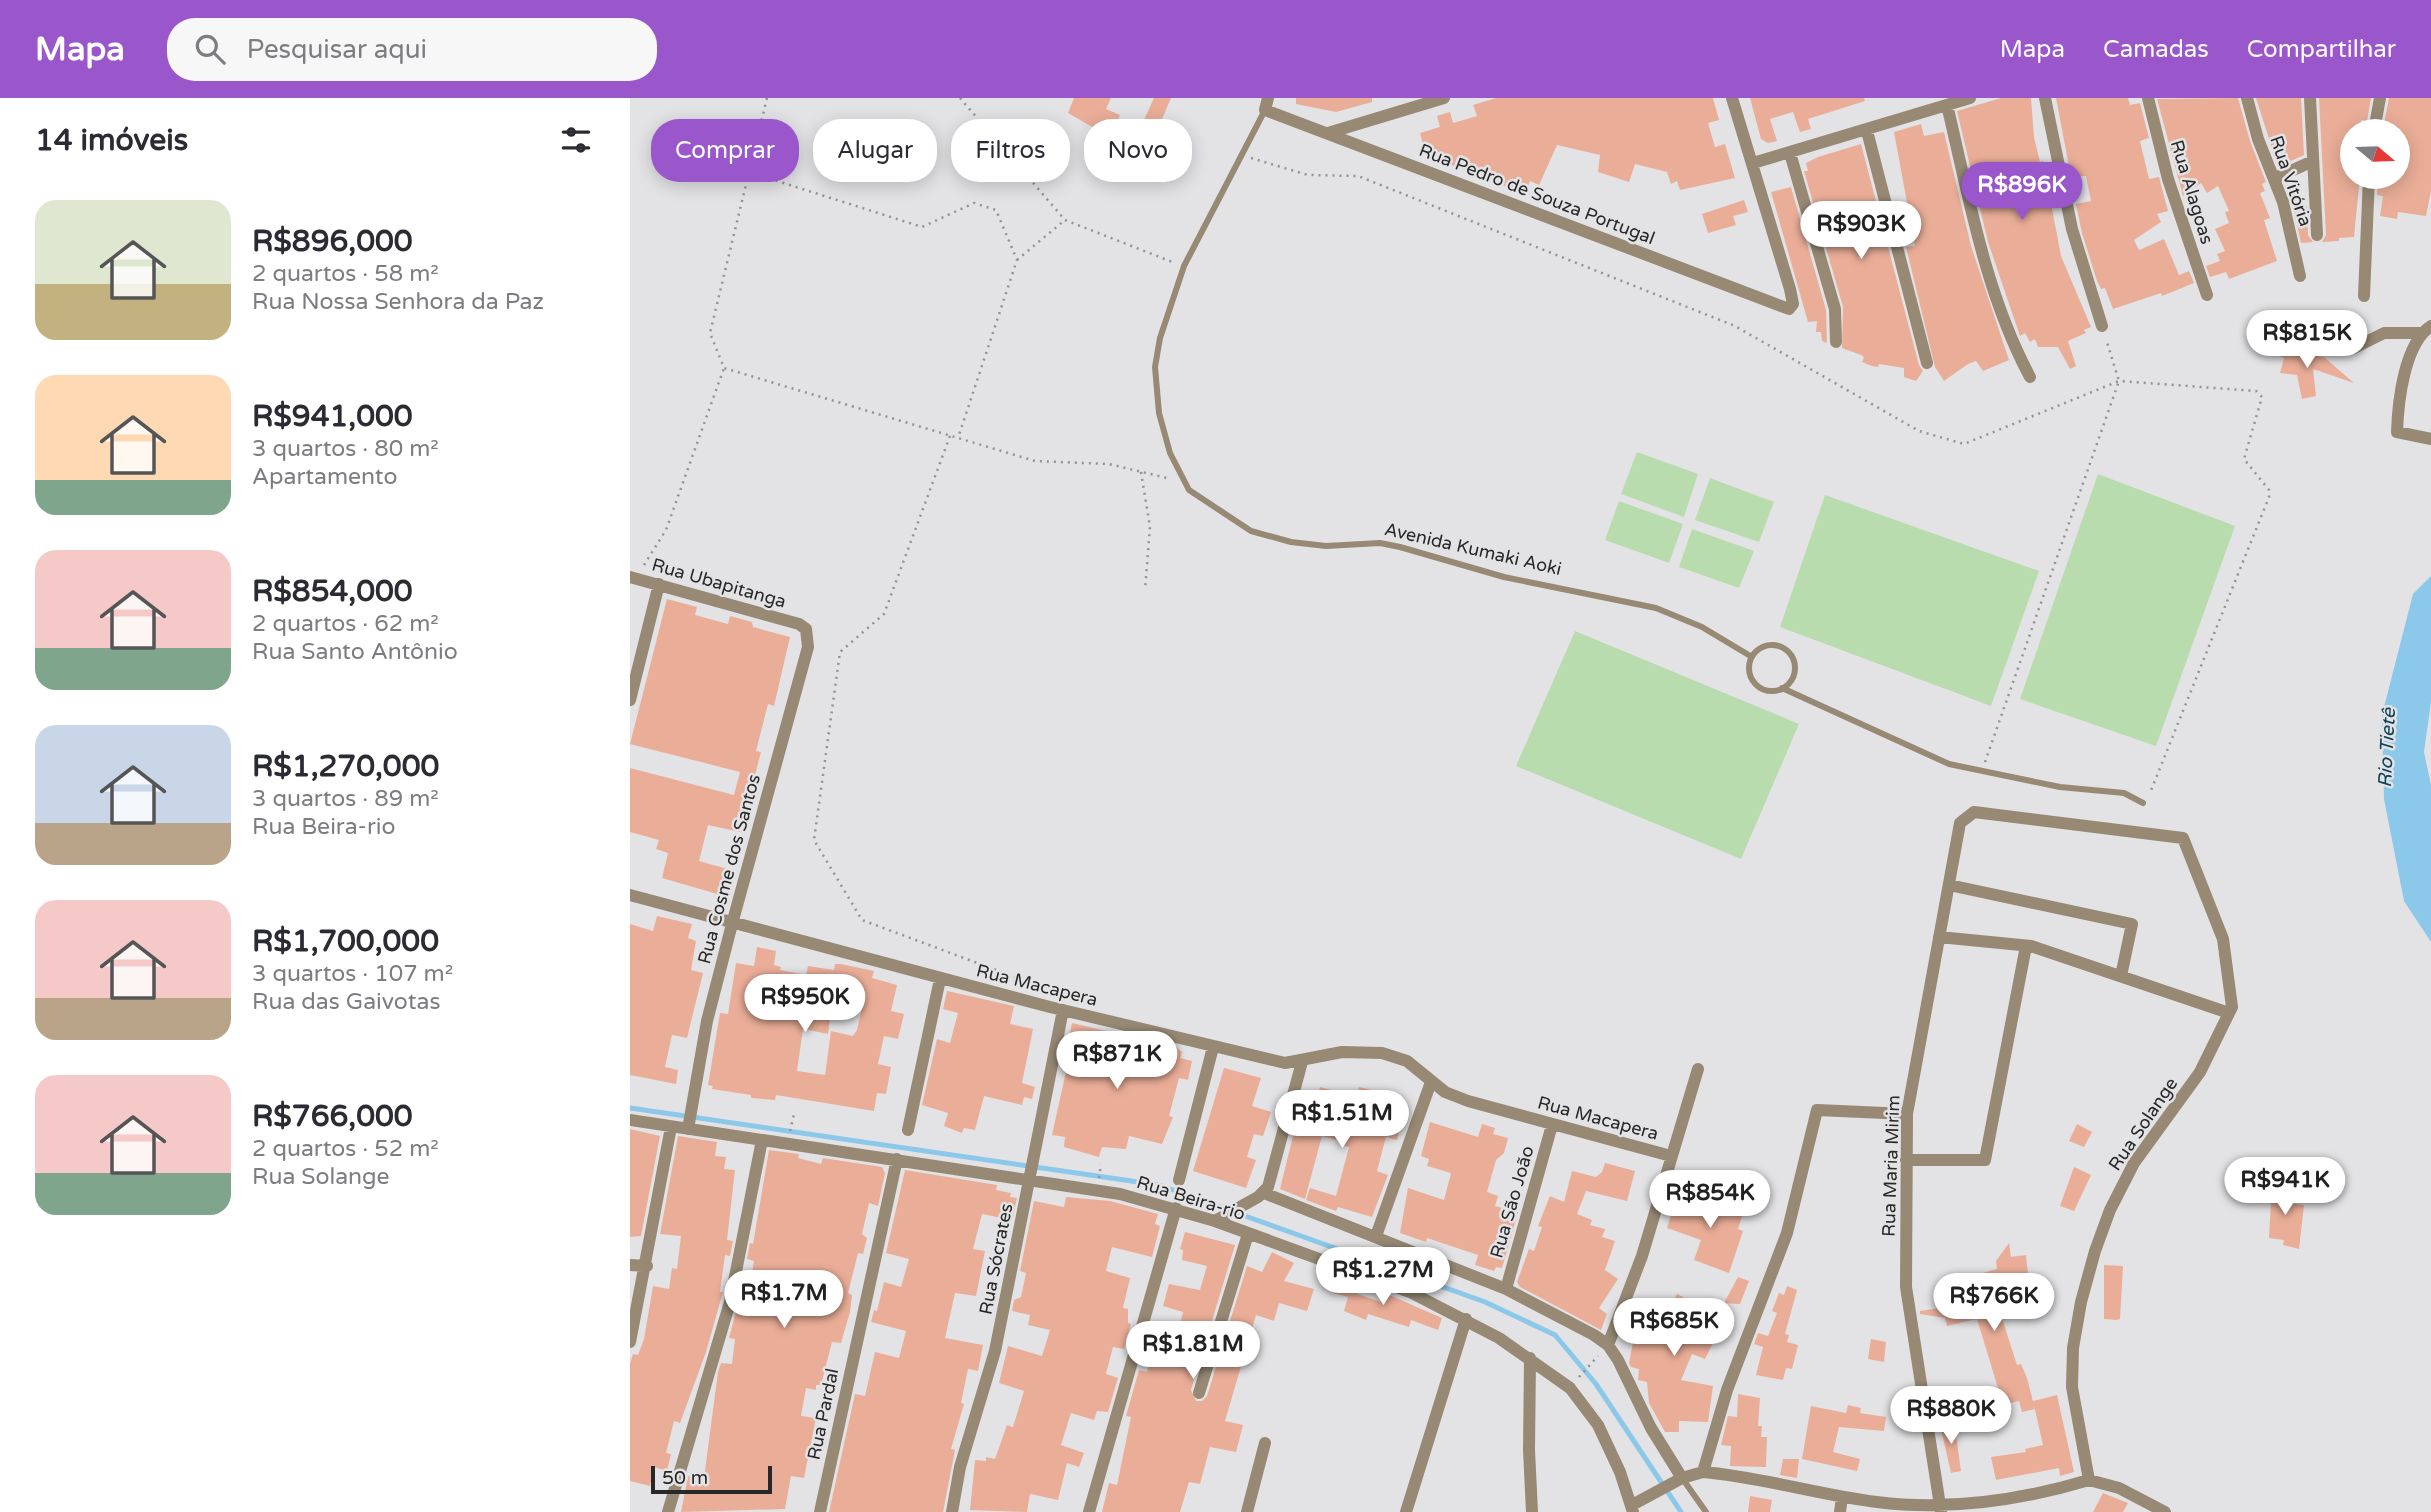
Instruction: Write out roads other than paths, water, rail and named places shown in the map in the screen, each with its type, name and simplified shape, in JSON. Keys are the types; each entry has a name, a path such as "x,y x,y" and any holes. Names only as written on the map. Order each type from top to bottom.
{"street":[{"path":"1328,133 1444,98"},
{"path":"1731,98 1753,163 1867,131 1969,98"},
{"path":"2045,98 2072,229 2102,326"},
{"name":"Rua Alagoas","path":"2148,98 2168,179 2207,295"},
{"name":"Rua Vitória","path":"2247,98 2290,227 2300,276"},
{"path":"2310,98 2317,235"},
{"path":"2376,119 2380,98"},
{"name":"Rua Pedro de Souza Portugal","path":"1267,104 1328,133 1782,307 1791,308 1793,304 1753,163"},
{"path":"1947,105 1992,288 2007,330 2030,377"},
{"path":"1867,131 1927,363"},
{"path":"1790,153 1835,309 1836,342"},
{"path":"2275,178 2313,161"},
{"path":"2364,296 2368,189"},
{"path":"2354,348 2384,333 2426,330 2398,394 2397,432 2431,439"},
{"name":"Rua Ubapitanga","path":"633,578 799,624"},
{"path":"630,700 659,584"},
{"name":"Rua Cosme dos Santos","path":"688,1125 707,1021 808,647 806,629 799,624"},
{"name":"Rua Solange","path":"1960,823 1974,812 2183,838 2223,939 2232,1007 2200,1072 2134,1163 2110,1210 2081,1302 2073,1348 2072,1387 2089,1480"},
{"name":"Rua Maria Mirim","path":"1941,1508 1908,1312 1907,1114 1960,823"},
{"path":"1949,885 2132,924 2121,976"},
{"name":"Rua Macapera","path":"630,895 940,979 1284,1063 1302,1062 1342,1052 1382,1053 1407,1062 1445,1092 1468,1101 1671,1156"},
{"path":"1939,937 2026,946 2229,1013"},
{"path":"1906,1160 1985,1160 2026,946"},
{"path":"908,1130 940,979"},
{"name":"Rua Sócrates","path":"952,1512 960,1467 995,1351 1030,1177 1056,1008"},
{"path":"1179,1180 1213,1047"},
{"path":"1219,1217 1264,1193 1302,1062"},
{"path":"1606,1347 1642,1256 1698,1069"},
{"path":"1376,1236 1431,1082"},
{"path":"1703,1472 1727,1390 1787,1233 1817,1110 1907,1114"},
{"name":"Rua Beira-rio","path":"630,1120 671,1127 688,1125 762,1140 1030,1177 1219,1217 1248,1234 1410,1292 1466,1319 1530,1359 1570,1388 1586,1405 1609,1446 1636,1505"},
{"name":"Rua São João","path":"1506,1289 1552,1125"},
{"path":"630,1342 647,1266 671,1127"},
{"path":"668,1512 730,1302 762,1140"},
{"name":"Rua Pardal","path":"820,1512 897,1159"},
{"path":"1264,1193 1506,1289 1579,1326 1606,1347 1678,1480"},
{"path":"1089,1512 1176,1208"},
{"path":"1199,1393 1248,1234"},
{"path":"630,1265 647,1266"},
{"path":"1406,1512 1466,1319"},
{"path":"1530,1359 1529,1450 1532,1512"},
{"path":"1247,1512 1265,1443"},
{"path":"1636,1505 1678,1480 1703,1472 1880,1503 1941,1508 2040,1494 2089,1480 2119,1488 2165,1512"},
{"path":"1840,1512 1842,1497"}],"lane":[{"name":"Avenida Kumaki Aoki","path":"1267,104 1184,266 1160,338 1155,367 1159,413 1170,453 1189,490 1213,509 1251,531 1290,542 1326,546 1380,543 1504,577 1656,608 1702,627 1752,657"},
{"path":"1782,688 1794,672 1789,652 1769,645 1752,657 1749,670 1755,684 1768,690 1782,688 1924,754 1981,772 2060,787 2124,793 2143,803"},
{"path":"1678,1480 1706,1512"}],"water":[{"name":"Rio Tietê","path":"2431,576 2431,702 2424,752 2431,785 2431,942 2404,901 2384,799 2382,715 2413,594"}],"waterway":[{"path":"630,1108 1159,1185 1485,1302 1555,1335 1596,1384 1681,1512"}]}
